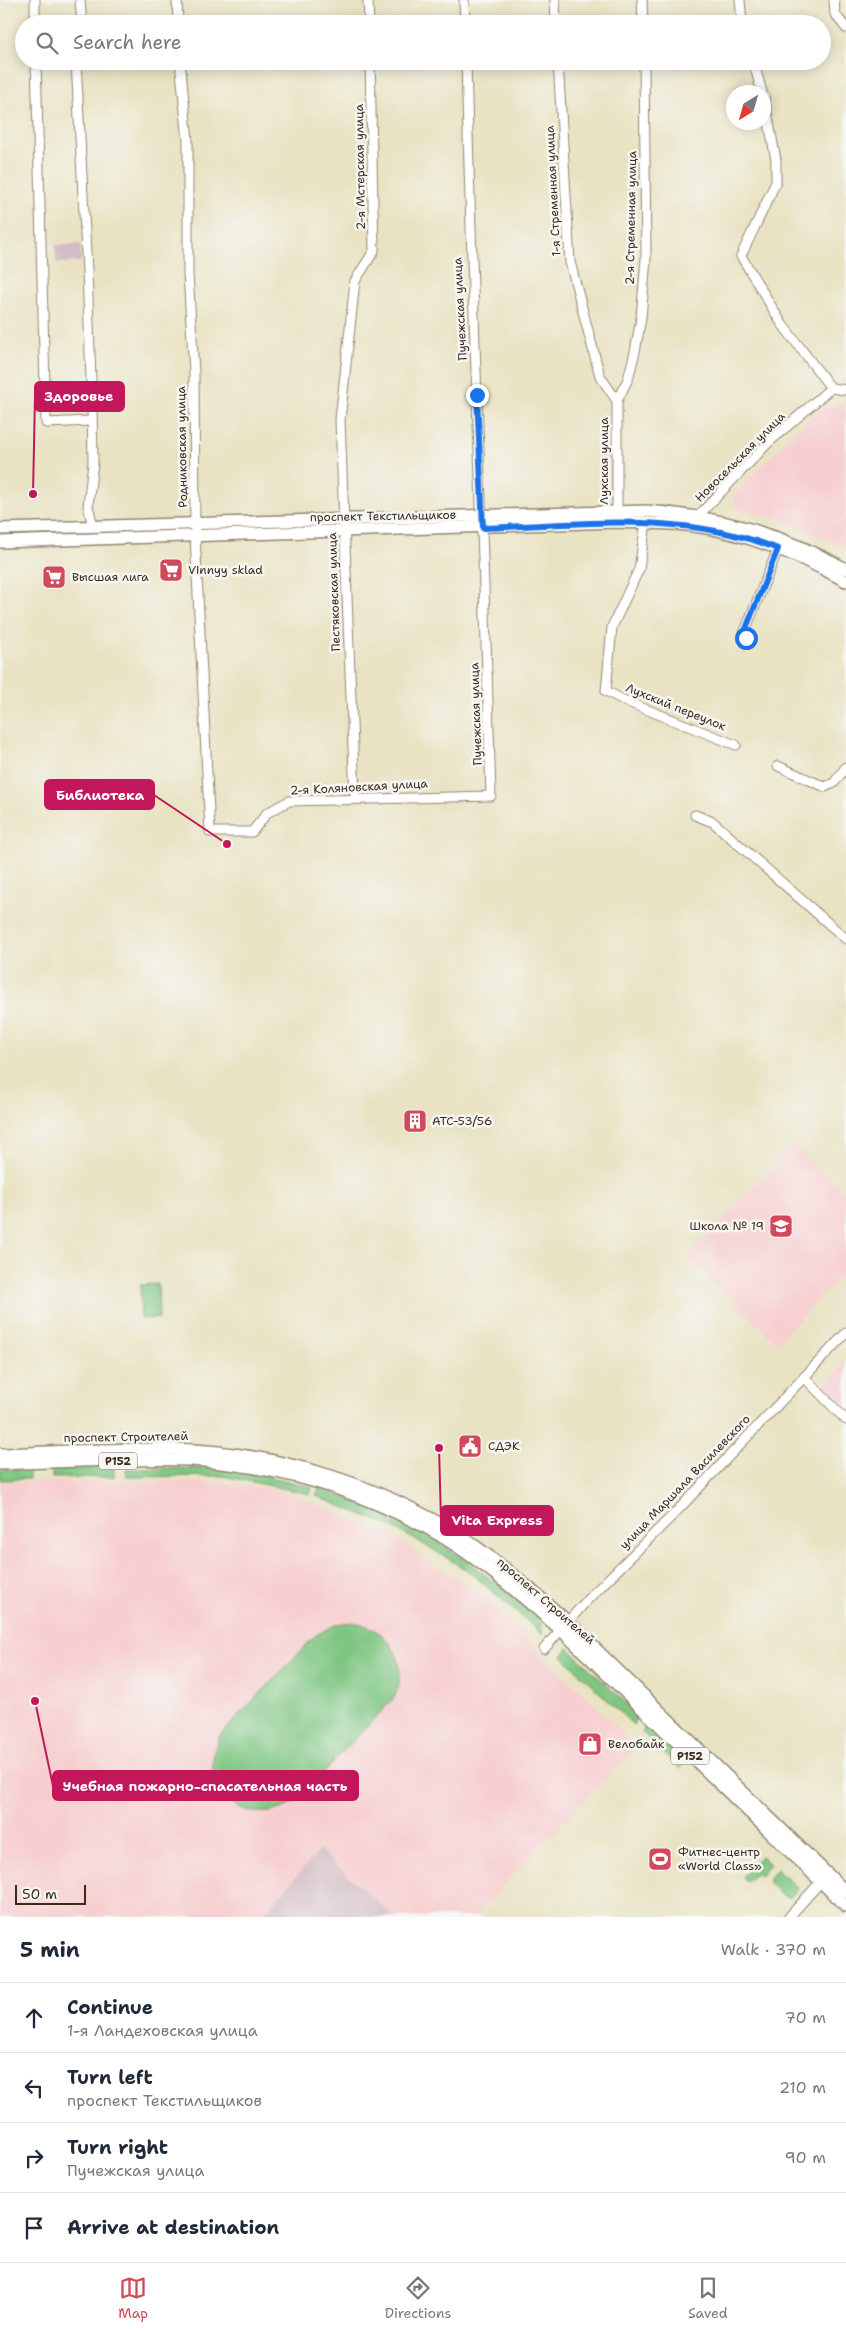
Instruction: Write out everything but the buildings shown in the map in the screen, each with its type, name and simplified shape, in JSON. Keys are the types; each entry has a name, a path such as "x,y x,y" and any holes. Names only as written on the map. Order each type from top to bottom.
{"main road":[{"name":"проспект Текстильщиков","path":"0,542 195,530 482,522 617,516 738,524 777,536 846,569"},
{"name":"проспект Текстильщиков","path":"617,516 646,523 697,521 778,549 846,581"},
{"name":"проспект Текстильщиков","path":"0,529 93,526 195,530"},
{"name":"проспект Строителей","path":"0,1454 171,1449 242,1456 324,1474 384,1496 429,1517 468,1541 515,1576 823,1878 846,1906"},
{"name":"проспект Строителей","path":"0,1464 192,1460 235,1464 312,1481 378,1505 425,1527 462,1550 564,1626"},
{"name":"проспект Строителей","path":"823,1878 846,1892"}],"street":[{"path":"35,0 35,15"},
{"path":"80,0 81,15"},
{"path":"177,0 178,15"},
{"path":"368,0 369,15"},
{"path":"464,0 465,15"},
{"path":"555,0 556,15"},
{"path":"642,0 643,15"},
{"path":"740,0 741,15"},
{"path":"834,1 835,14 846,28"},
{"path":"36,70 46,423 91,421"},
{"path":"76,70 87,271 93,463 88,506 93,526"},
{"name":"Родниковская улица","path":"181,70 188,141 188,274 194,372 195,530 210,832"},
{"name":"2-я Мстерская улица","path":"362,268 374,251 370,70"},
{"name":"Пучежская улица","path":"466,70 471,262 491,796"},
{"name":"1-я Стременная улица","path":"559,70 570,262 600,376 617,401"},
{"name":"2-я Стременная улица","path":"617,401 628,379 635,352 646,259 644,70"},
{"path":"756,70 760,85"},
{"path":"770,130 776,160 776,182 741,256 782,324 831,388 846,390"},
{"name":"Пестяковская улица","path":"355,798 340,420 352,297 355,281 362,268"},
{"name":"Новосельская улица","path":"697,521 769,442 831,388"},
{"name":"Лухская улица","path":"617,401 617,516"},
{"name":"Лухский переулок","path":"646,523 639,569 612,627 606,691 625,701 736,745"},
{"path":"746,638 745,631 778,549"},
{"path":"778,766 825,788 834,784 846,766"},
{"name":"2-я Коляновская улица","path":"210,832 252,832 268,812 289,800 491,796"},
{"path":"695,815 713,822 846,939"},
{"name":"улица Маршала Василевского","path":"544,1649 846,1333"},
{"path":"804,1377 846,1420"},
{"path":"789,1917 823,1878"}],"shaded area":[{"path":"81,244 81,262 56,263 55,245"},
{"path":"846,401 846,548 794,524 739,508 735,505 733,498 735,493 817,409"},
{"name":"Школа № 19","path":"794,1145 846,1194 846,1270 777,1343 687,1258"},
{"path":"846,1363 846,1411 822,1389"},
{"path":"165,1481 224,1483 283,1490 390,1535 484,1597 619,1729 634,1750 473,1917 394,1917 319,1850 261,1917 251,1911 246,1917 0,1917 0,1482"},
{"path":"319,1850 325,1855 394,1917 261,1917"}],"green space":[{"path":"158,1284 159,1318 141,1319 140,1285"},
{"path":"114,1468 114,1477 52,1478 52,1469"},
{"path":"219,1468 251,1472 312,1487 310,1494 223,1476 127,1477 126,1469"},
{"path":"29,1469 29,1479 0,1480 0,1470"},
{"path":"319,1488 351,1500 408,1526 460,1557 536,1617 541,1622 542,1634 470,1572 388,1525 316,1496"},
{"path":"352,1622 377,1631 394,1649 400,1672 399,1685 394,1698 295,1802 276,1810 258,1812 242,1809 228,1800 218,1787 213,1771 214,1753 221,1734 316,1635 337,1624"},
{"path":"568,1648 634,1711 636,1718 633,1725 562,1656"},
{"path":"648,1725 686,1762 680,1769 642,1732"},
{"path":"761,1856 770,1864 760,1876 755,1873 747,1882 742,1877"},
{"path":"777,1869 798,1889 789,1898 782,1896 769,1883 769,1878"}],"place":[{"name":"Здоровье","path":"33,494"},
{"name":"Vinnyy sklad","path":"171,570"},
{"name":"Высшая лига","path":"54,577"},
{"name":"Библиотека","path":"227,844"},
{"name":"АТС-53/56","path":"415,1121"},
{"name":"Школа № 19","path":"781,1226"},
{"name":"СДЭК","path":"470,1446"},
{"name":"Vita Express","path":"439,1448"},
{"name":"Учебная пожарно-спасательная часть","path":"35,1701"},
{"name":"Велобайк","path":"590,1744"},
{"name":"Фитнес-центр «World Class»","path":"660,1859"}],"route":[{"path":"477,395 483,528 617,522 676,524 735,534 778,549 745,631 746,638"}]}
